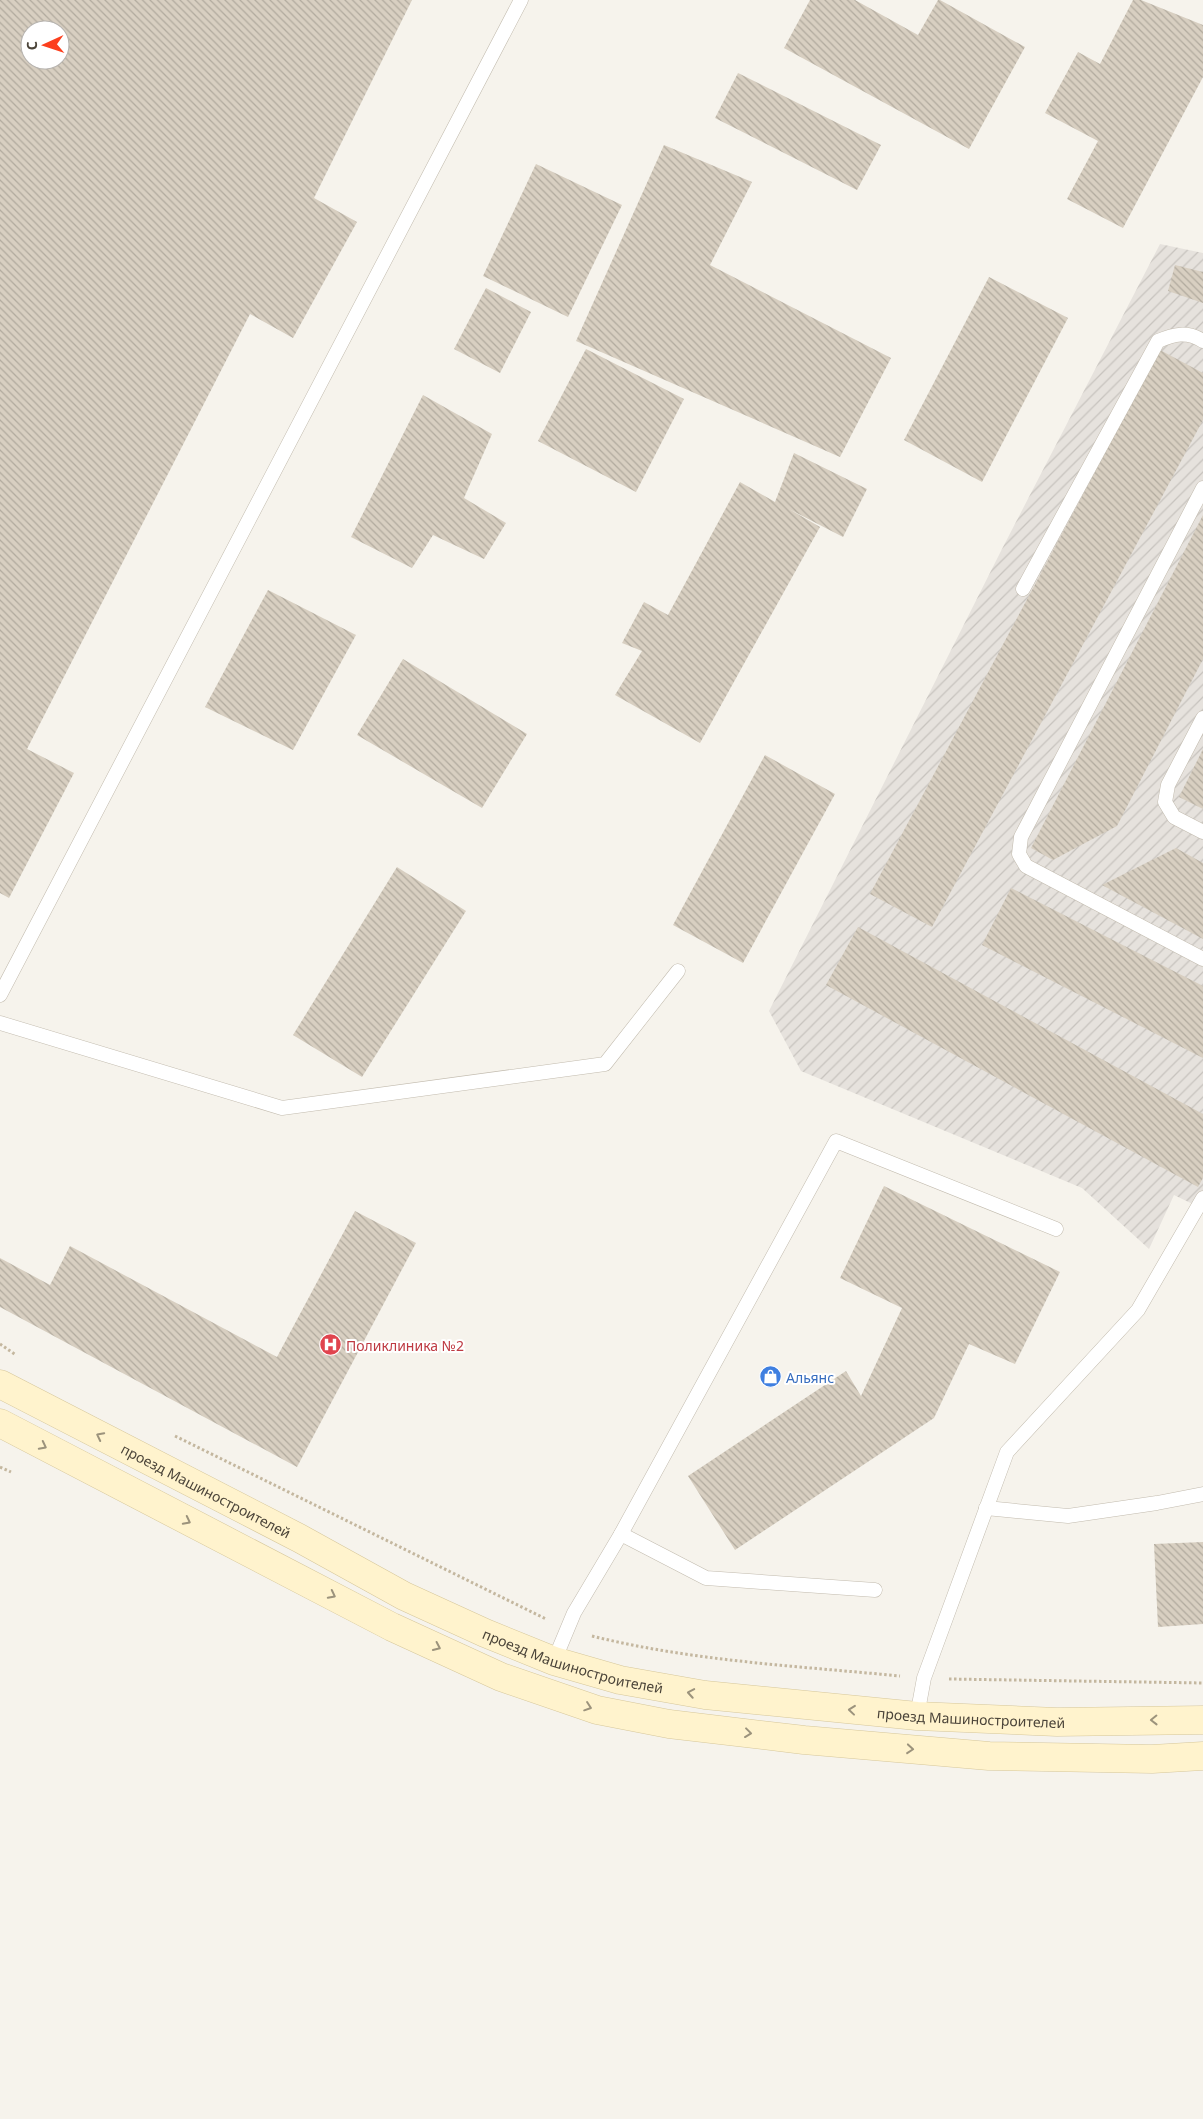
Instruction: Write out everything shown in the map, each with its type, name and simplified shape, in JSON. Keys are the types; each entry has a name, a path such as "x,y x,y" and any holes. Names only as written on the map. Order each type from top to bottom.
{"main road":[{"name":"проезд Машиностроителей","path":"0,1384 299,1538 404,1596 485,1633 554,1661 620,1680 705,1695 917,1716 1057,1722 1203,1720"},
{"path":"0,1423 392,1627 501,1677 597,1710 669,1724 785,1738 989,1756 1152,1759 1203,1756"}],"lane":[{"path":"0,995 522,0"},
{"path":"1023,589 1158,341 1176,333 1198,337 1203,341"},
{"path":"1203,488 1022,837 1019,854 1026,866 1203,959"},
{"path":"1203,718 1168,785 1165,802 1174,817 1203,832"},
{"path":"0,1023 282,1108 604,1064 678,971"},
{"path":"554,1661 574,1613 621,1534 836,1141 1056,1229"},
{"path":"917,1716 924,1678 1007,1452 1138,1310 1203,1198"},
{"path":"986,1508 1068,1516 1157,1504 1203,1494"},
{"path":"621,1534 706,1578 875,1590"}],"path":[{"path":"0,1467 11,1472"}],"shaded area":[{"path":"1160,244 1203,253 1203,1209 1174,1195 1149,1249 1082,1188 801,1071 769,1011 1002,549"}],"building":[{"path":"0,0 412,0 314,198 357,222 293,338 250,314 27,749 74,773 9,898 0,893"},
{"path":"810,0 855,0 918,35 938,0 940,0 1025,47 969,149 784,48"},
{"path":"1133,0 1141,0 1203,25 1203,77 1123,228 1067,199 1098,141 1045,113 1078,52 1100,64"},
{"path":"738,73 881,145 857,190 715,118"},
{"path":"664,145 752,182 710,265 891,358 840,457 576,341"},
{"path":"536,164 622,205 568,317 483,276"},
{"path":"1175,265 1203,272 1203,303 1168,291"},
{"path":"989,277 1068,318 982,482 904,440"},
{"path":"486,288 531,312 500,373 454,349"},
{"path":"586,349 684,399 636,492 538,441"},
{"path":"1160,350 1203,373 1203,420 932,927 870,894"},
{"path":"423,395 492,434 464,498 506,523 484,559 433,535 412,568 351,537"},
{"path":"794,453 867,489 843,537 789,509 820,527 700,743 615,695 642,651 622,643 644,602 668,615 740,482 775,502"},
{"path":"1203,515 1203,659 1117,826 1053,860 1031,848"},
{"path":"268,590 356,635 293,750 205,707"},
{"path":"403,659 527,734 482,808 357,735"},
{"path":"1203,749 1203,809 1179,797"},
{"path":"765,755 835,794 743,963 673,925"},
{"path":"1176,848 1203,863 1203,939 1102,885"},
{"path":"397,867 466,911 362,1077 293,1035"},
{"path":"1011,888 1203,986 1203,1058 982,945"},
{"path":"858,927 1203,1114 1203,1178 1198,1187 826,985"},
{"path":"884,1186 1060,1272 1015,1364 969,1344 934,1418 735,1550 688,1476 846,1371 861,1396 902,1308 840,1278"},
{"path":"355,1211 416,1243 297,1467 0,1307 0,1258 50,1285 70,1246 277,1357"},
{"path":"1203,1542 1203,1624 1158,1627 1154,1544"}],"place":[{"name":"Поликлиника №2","path":"330,1345"},
{"name":"Альянс","path":"770,1377"}]}
